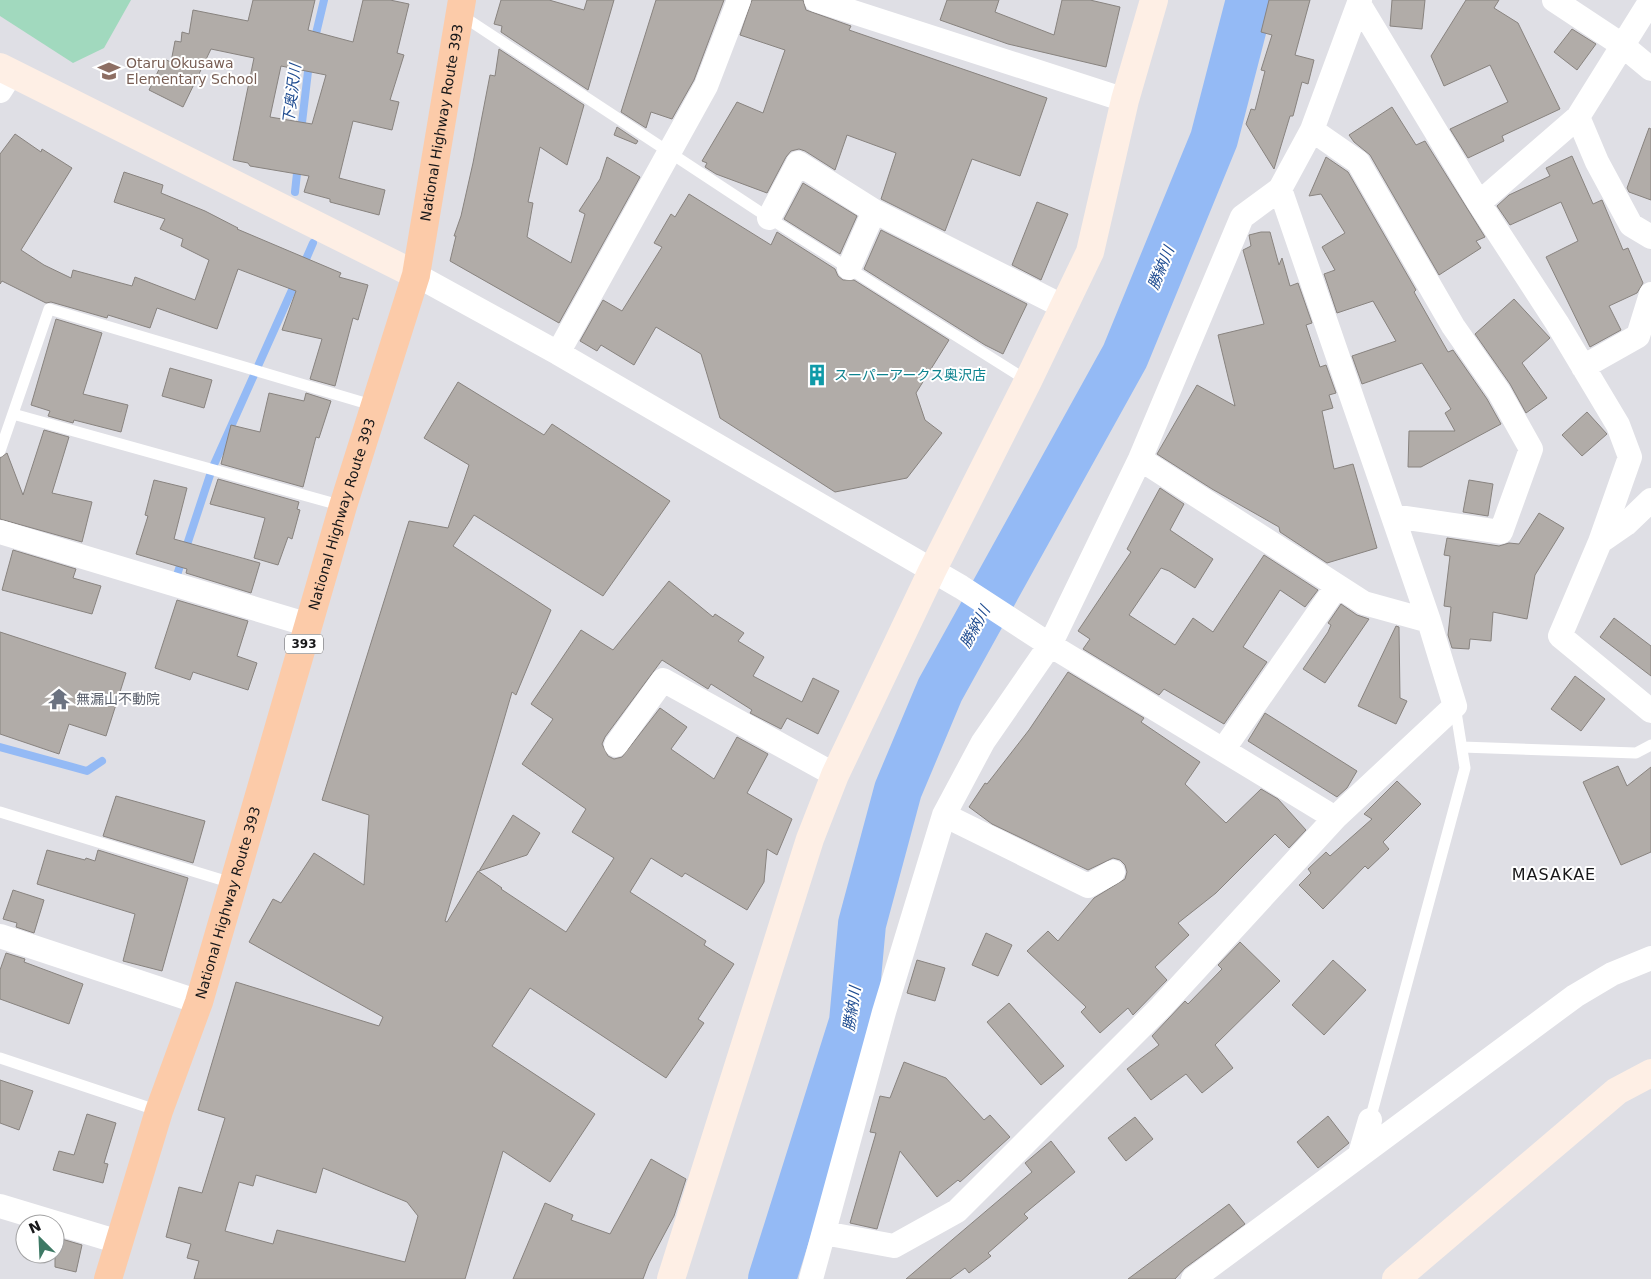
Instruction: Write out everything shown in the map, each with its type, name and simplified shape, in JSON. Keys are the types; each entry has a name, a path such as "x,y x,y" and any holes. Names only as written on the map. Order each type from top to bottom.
{"highway":[{"name":"National Highway Route 393","path":"108,1279 159,1111 199,1002 343,506 416,275 460,7"}],"street":[{"path":"558,354 706,86 739,0"},
{"path":"816,0 1125,100"},
{"path":"671,1279 810,839 835,775 932,571 1028,381 1090,252 1125,100 1154,0"},
{"path":"1554,0 1622,45 1651,69"},
{"path":"1479,203 1578,117 1651,0"},
{"path":"811,1279 884,1012 944,815 983,742 1046,641 1140,459 1242,218 1280,189 1312,130 1359,2"},
{"path":"1359,2 1479,203 1583,367 1618,426 1630,457 1600,542 1560,636 1651,711"},
{"path":"4,77 416,275 558,354 961,587 1335,818"},
{"path":"1578,117 1597,162 1630,225 1651,237"},
{"path":"1312,130 1358,162 1453,326 1499,392 1531,449 1500,532 1393,516"},
{"path":"769,218 798,163 874,211 1064,307"},
{"path":"824,1233 894,1246 957,1211 1161,1007 1335,818 1455,706 1429,621 1280,189"},
{"path":"849,268 874,211"},
{"path":"1583,367 1638,336 1651,294"},
{"path":"1140,459 1364,604 1429,621"},
{"path":"1600,542 1650,504"},
{"path":"0,532 309,625"},
{"path":"1223,750 1337,586"},
{"path":"616,745 663,680 835,775"},
{"path":"944,815 1088,886 1113,872"},
{"path":"0,936 199,1002"},
{"path":"1194,1279 1575,996 1612,974 1651,958"},
{"path":"1396,1279 1616,1091 1651,1073"},
{"path":"1360,1154 1370,1120"},
{"path":"0,1206 119,1242"}],"lane":[{"path":"460,7 769,218 1028,381"},
{"path":"0,451 48,309 374,406"},
{"path":"12,414 343,506"},
{"path":"1370,1120 1465,768 1455,706"},
{"path":"1462,747 1636,753 1651,745"},
{"path":"0,812 232,883"},
{"path":"0,1058 159,1111"}],"green space":[{"path":"0,0 131,0 104,48 73,63 0,16"}],"building":[{"path":"253,0 315,0 308,30 353,42 363,0 390,0 409,4 397,53 404,55 390,100 399,102 392,130 353,121 339,178 385,190 379,215 330,202 330,199 304,192 309,176 250,166 248,163 233,160 254,58 211,49 183,107 149,90 164,59 171,62 175,41 181,42 182,32 189,34 193,10 248,21","holes":["281,66 326,75 312,124 270,117"]},
{"path":"501,0 549,0 584,10 587,0 614,0 588,90 501,32 502,26 494,24"},
{"path":"656,0 724,0 694,80 672,119 651,112 646,128 621,112"},
{"path":"752,0 803,0 806,10 851,26 849,30 1047,98 1020,176 972,159 945,231 881,199 896,153 847,135 835,170 805,151 799,149 791,151 767,193 716,174 705,167 707,163 702,161 737,102 763,113 785,50 740,35"},
{"path":"947,0 999,0 995,12 1054,35 1062,0 1090,0 1120,7 1106,67 1008,44 940,20"},
{"path":"1269,0 1310,0 1295,55 1314,60 1308,84 1302,82 1293,116 1290,116 1274,169 1246,124 1251,109 1255,110 1265,71 1261,70 1272,35 1261,32"},
{"path":"1392,0 1425,0 1422,29 1390,26"},
{"path":"1466,0 1499,0 1494,8 1518,23 1560,109 1502,136 1504,141 1468,158 1450,129 1508,102 1490,65 1444,86 1431,56"},
{"path":"1572,29 1596,44 1577,70 1554,52"},
{"path":"499,49 584,105 567,165 540,147 528,202 533,203 527,237 571,263 585,214 579,211 600,179 607,157 640,177 559,323 450,261 456,236 454,236 461,216 473,163 490,75 495,76"},
{"path":"1392,107 1416,145 1425,141 1485,237 1476,241 1481,248 1439,275 1370,155 1354,142 1349,135"},
{"path":"617,127 638,141 636,144 614,135"},
{"path":"1649,128 1651,129 1651,200 1629,192 1627,188"},
{"path":"15,134 41,152 42,149 72,168 21,250 44,265 71,278 73,270 132,286 135,277 195,300 209,260 181,246 183,239 160,229 165,219 114,202 124,172 163,185 161,193 205,211 237,229 341,273 339,277 368,285 358,320 353,318 335,386 310,379 322,339 282,330 296,291 238,269 217,329 157,308 150,328 108,315 107,318 51,302 46,303 2,281 0,284 0,154"},
{"path":"1572,156 1593,204 1602,200 1623,250 1628,248 1643,283 1637,293 1609,306 1621,330 1590,347 1546,257 1578,241 1561,202 1510,225 1497,206 1509,195 1550,176 1546,168"},
{"path":"1326,157 1348,172 1416,290 1414,292 1448,352 1453,350 1487,399 1501,424 1421,467 1408,467 1409,431 1455,431 1445,413 1451,409 1422,363 1362,384 1352,356 1396,341 1373,301 1337,313 1324,274 1335,270 1322,247 1345,233 1321,194 1309,196"},
{"path":"803,183 857,216 840,254 784,219"},
{"name":"スーパーアークス奥沢店","path":"689,194 771,245 777,232 835,269 838,276 843,280 854,280 949,340 916,393 925,420 942,433 907,478 835,492 720,418 701,354 656,327 634,365 601,345 597,351 580,341 603,300 622,311 662,247 654,243 671,214 675,217"},
{"path":"1037,202 1068,214 1041,280 1012,265"},
{"path":"881,230 1027,304 1003,354 985,345 864,269"},
{"path":"1270,232 1279,265 1282,258 1290,286 1298,283 1312,323 1306,325 1320,367 1326,365 1336,393 1329,395 1333,408 1322,411 1334,469 1353,464 1377,548 1327,563 1280,532 1279,527 1212,489 1157,454 1197,385 1235,406 1218,335 1264,324 1243,250 1251,246 1249,235"},
{"path":"1514,299 1550,338 1522,363 1547,398 1526,413 1510,384 1475,334"},
{"path":"56,319 102,333 83,394 128,405 121,432 74,420 73,423 48,416 50,411 31,405"},
{"path":"170,368 212,380 204,408 162,396"},
{"path":"458,382 544,435 552,424 670,501 603,596 474,515 453,546 551,610 516,695 512,692 445,921 447,922 478,871 501,889 566,932 614,858 572,832 586,809 522,764 553,719 531,704 581,630 613,650 669,581 713,617 715,614 744,633 738,641 764,657 753,676 802,702 813,678 839,691 818,734 787,718 781,729 750,713 752,710 711,684 708,689 662,660 605,737 602,744 608,756 614,759 622,757 660,708 687,727 671,749 714,779 737,737 768,754 747,793 792,819 777,855 767,849 764,882 747,910 685,873 682,877 651,858 630,892 706,941 704,945 734,964 698,1019 704,1023 666,1078 530,988 492,1046 595,1114 550,1182 503,1151 465,1279 194,1279 199,1261 187,1258 191,1244 166,1237 179,1187 202,1193 225,1118 198,1110 236,982 379,1026 383,1017 249,942 273,899 281,903 314,853 364,885 369,815 322,800 409,521 448,528 469,465 424,438","holes":["323,1168 407,1202 418,1216 405,1262 277,1230 273,1244 225,1231 239,1182 253,1186 256,1175 316,1193"]},
{"path":"269,393 304,401 306,393 331,401 319,438 316,437 303,487 221,464 231,425 260,432"},
{"path":"1587,412 1607,434 1582,456 1562,435"},
{"path":"44,430 69,437 52,493 92,502 82,542 0,519 0,458 7,453 23,495"},
{"path":"218,479 299,502 297,509 300,510 292,539 288,537 278,565 254,558 265,518 210,504"},
{"path":"154,480 187,488 174,539 260,563 251,593 186,573 187,569 136,554 148,516 145,515"},
{"path":"1469,480 1493,484 1488,516 1463,512"},
{"path":"1160,488 1184,504 1170,530 1213,559 1195,588 1161,568 1129,615 1175,645 1193,618 1213,632 1264,555 1318,590 1305,607 1280,590 1243,647 1267,662 1224,724 1164,689 1159,695 1083,649 1090,639 1078,631 1131,552 1127,549"},
{"path":"1539,513 1564,528 1535,575 1527,619 1493,612 1491,641 1470,639 1469,649 1452,648 1448,635 1451,607 1444,606 1450,556 1444,555 1447,538 1499,546 1509,543 1519,544"},
{"path":"13,550 76,569 73,578 101,586 92,614 2,590"},
{"path":"177,600 248,621 237,656 257,663 248,690 193,672 190,680 155,668"},
{"path":"1341,604 1357,615 1369,619 1325,683 1303,669 1328,632 1331,625 1328,623"},
{"path":"1614,618 1651,646 1651,676 1600,637"},
{"path":"1396,626 1399,627 1400,698 1407,701 1396,724 1358,706"},
{"name":"無漏山不動院","path":"0,632 126,673 106,736 69,724 59,754 0,734"},
{"path":"1068,672 1144,718 1141,722 1200,762 1185,784 1226,823 1261,789 1278,799 1306,830 1289,848 1275,834 1216,893 1178,923 1189,935 1155,967 1167,980 1133,1015 1128,1008 1100,1033 1081,1012 1086,1007 1027,951 1048,931 1058,941 1094,898 1125,879 1127,872 1125,865 1120,860 1113,858 1088,870 992,824 969,807 985,783 987,784 1029,730"},
{"path":"1575,676 1605,699 1581,731 1551,709"},
{"path":"1265,713 1357,771 1347,788 1337,797 1248,741"},
{"path":"1618,766 1627,786 1651,767 1651,852 1621,865 1583,782"},
{"path":"1397,781 1421,804 1383,842 1389,849 1368,869 1365,866 1323,909 1299,885 1311,873 1308,869 1326,852 1330,856 1372,819 1364,814"},
{"path":"116,796 205,821 193,863 103,836"},
{"path":"513,815 540,833 527,855 479,871"},
{"path":"47,850 95,861 98,850 188,878 162,971 123,961 135,914 37,884"},
{"path":"13,890 44,900 34,933 16,927 17,923 3,919"},
{"path":"986,933 1012,945 998,976 972,965"},
{"path":"1240,942 1280,981 1215,1045 1233,1068 1202,1093 1186,1074 1151,1100 1127,1069 1159,1045 1152,1036 1185,1001 1188,1004 1222,969 1218,965"},
{"path":"6,953 25,959 24,962 83,984 69,1024 0,999 0,970"},
{"path":"917,960 945,968 935,1001 907,993"},
{"path":"1333,960 1366,990 1324,1035 1292,1005"},
{"path":"1009,1003 1064,1066 1041,1085 987,1022"},
{"path":"904,1062 946,1078 984,1120 990,1115 1010,1137 960,1182 958,1180 937,1197 900,1151 877,1229 850,1223 876,1133 870,1132 880,1096 890,1098"},
{"path":"0,1080 33,1091 19,1130 0,1123"},
{"path":"87,1114 116,1123 104,1163 108,1164 103,1183 53,1170 59,1151 74,1155"},
{"path":"1328,1116 1349,1143 1318,1168 1297,1142"},
{"path":"1135,1117 1153,1139 1126,1161 1108,1138"},
{"path":"1051,1141 1075,1172 1024,1214 1028,1218 988,1253 991,1256 969,1273 965,1268 950,1279 906,1279 1032,1172 1025,1163"},
{"path":"651,1159 686,1179 674,1216 649,1263 643,1279 513,1279 545,1203 573,1215 571,1220 610,1234"},
{"path":"1229,1204 1245,1224 1185,1268 1175,1279 1128,1279"},
{"path":"65,1240 82,1245 76,1272 55,1267 55,1264 65,1264"}],"waterway":[{"name":"下奥沢川","path":"314,42 324,0"},
{"name":"勝納川","path":"772,1279 853,1022 862,924 898,790 940,690 1125,356 1214,139 1250,0"},
{"name":"下奥沢川","path":"301,131 309,63"},
{"name":"下奥沢川","path":"295,192 298,164"},
{"path":"303,266 313,243"},
{"path":"175,581 212,469 296,281"},
{"path":"0,747 87,771 102,761"}],"place":[{"name":"Otaru Okusawa Elementary School","path":"109,71"},
{"name":"スーパーアークス奥沢店","path":"817,375"},
{"name":"無漏山不動院","path":"59,699"}],"district":[{"name":"MASAKAE","path":"1554,874"}]}
